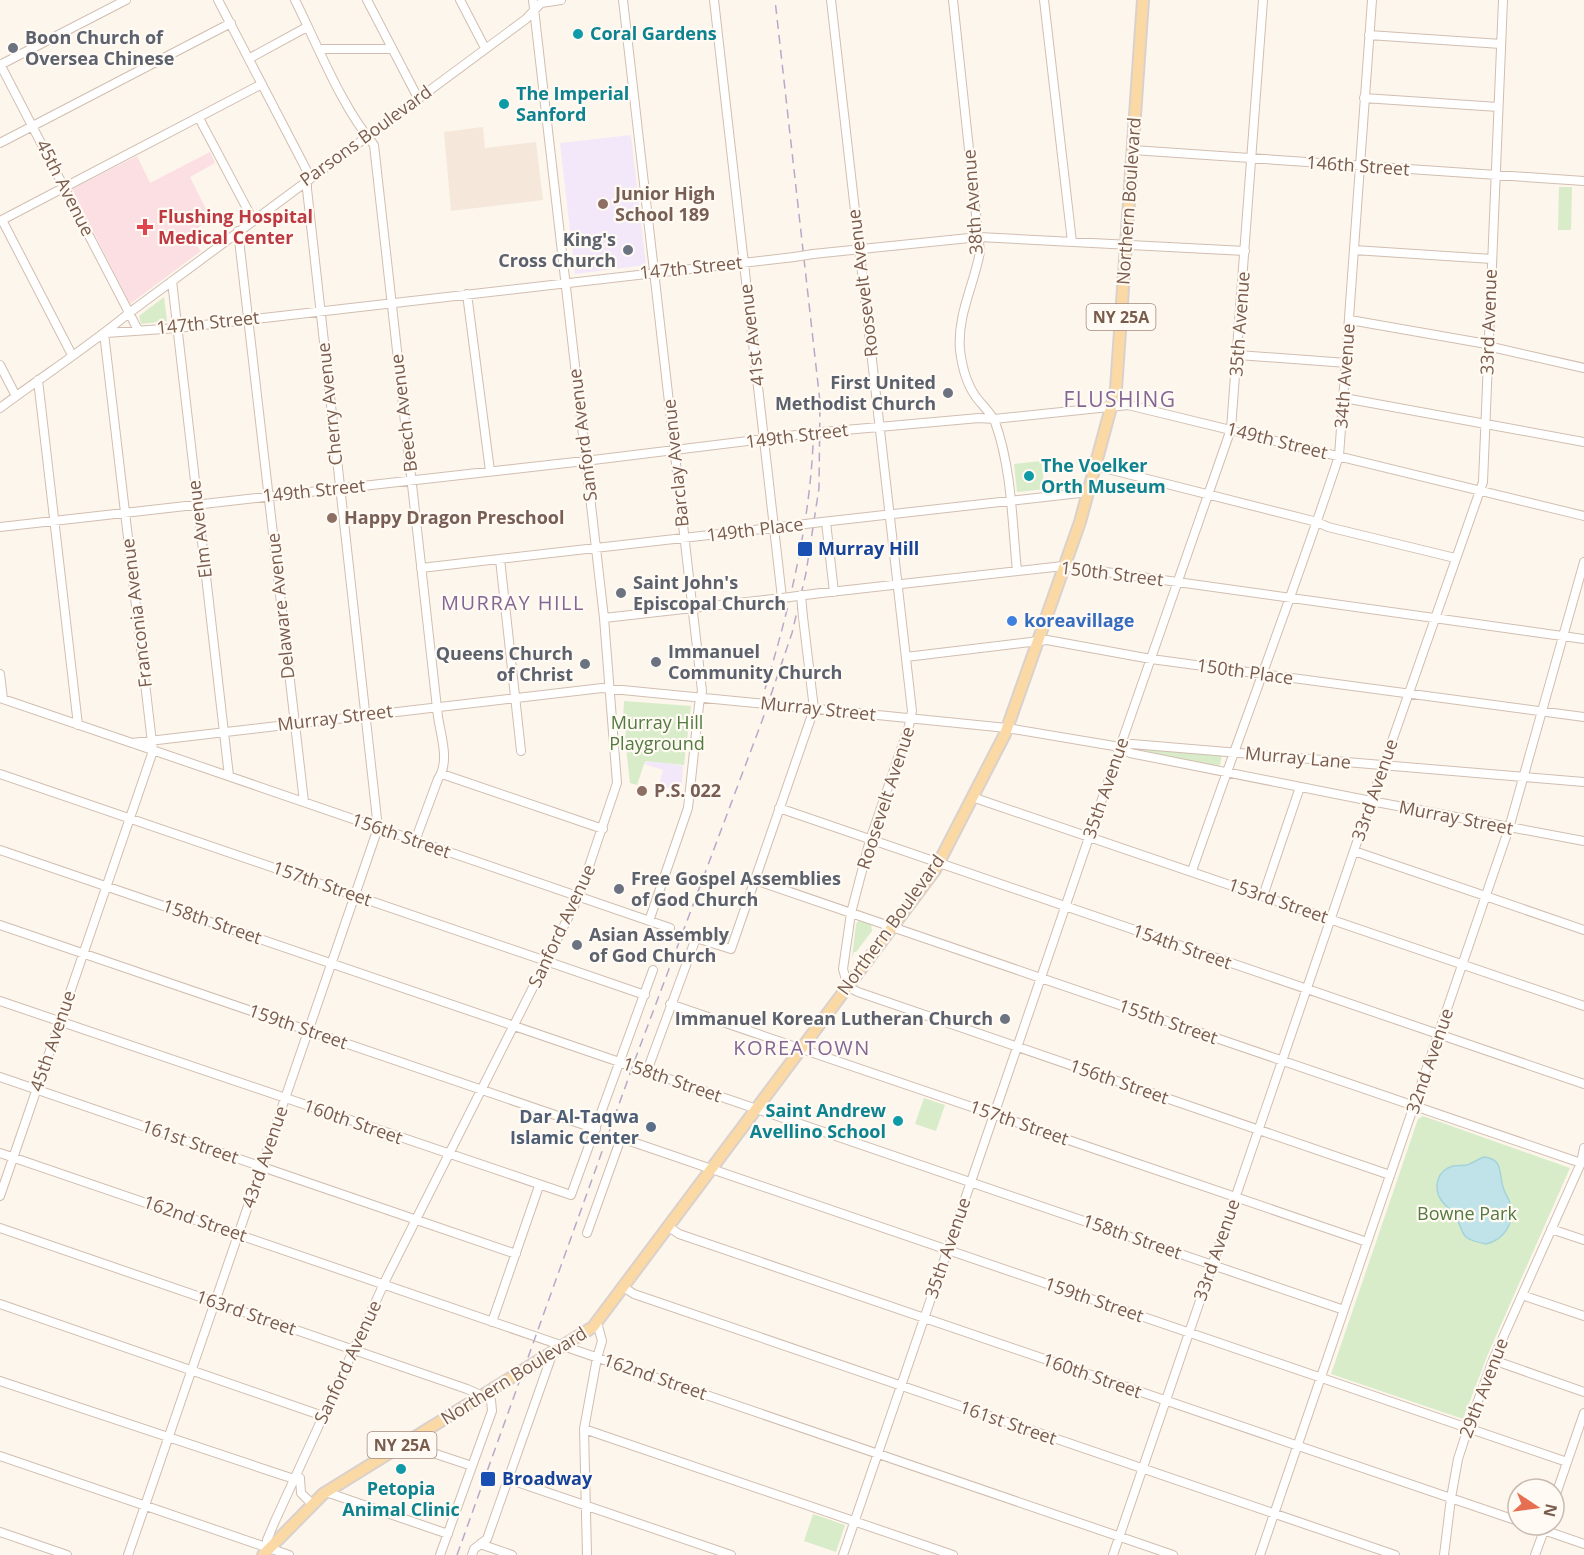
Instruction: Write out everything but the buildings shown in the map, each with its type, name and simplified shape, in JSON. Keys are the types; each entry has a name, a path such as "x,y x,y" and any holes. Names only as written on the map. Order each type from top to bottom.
{"main road":[{"name":"Northern Boulevard","path":"265,1552 324,1493 414,1438 486,1398 533,1364 593,1328 939,864 1007,728 1080,522 1116,389 1143,0"}],"street":[{"path":"0,65 126,0"},
{"name":"Cherry Avenue","path":"218,0 307,171 320,311 378,828"},
{"path":"368,0 418,98"},
{"path":"460,0 485,48"},
{"name":"Sanford Avenue","path":"265,1552 267,1540 296,1481 323,1416 384,1284 579,896 617,783 604,618 533,0"},
{"name":"Parsons Boulevard","path":"0,408 526,19 541,3 561,0"},
{"name":"Barclay Avenue","path":"622,0 702,690 688,808 650,921"},
{"name":"41st Avenue","path":"714,0 782,598"},
{"name":"Roosevelt Avenue","path":"831,0 912,711 870,840 851,913 843,969 848,987"},
{"name":"38th Avenue","path":"953,0 980,252 975,277 961,320 960,348 963,372 994,419 1006,466 1017,571"},
{"path":"1044,0 1072,242"},
{"name":"35th Avenue","path":"843,1555 1231,429 1263,0"},
{"name":"34th Avenue","path":"1192,872 1339,456 1371,0"},
{"name":"33rd Avenue","path":"1113,1555 1434,618 1483,482 1503,0"},
{"name":"Beech Avenue","path":"297,1 307,27 361,129 374,145 444,760 442,774 438,779 415,841"},
{"path":"0,143 231,23"},
{"path":"250,58 307,27"},
{"path":"1369,35 1501,44"},
{"path":"319,49 392,49"},
{"name":"45th Avenue","path":"0,65 129,313"},
{"path":"72,354 1,221 262,84"},
{"path":"1364,98 1498,107"},
{"path":"199,118 253,220"},
{"name":"146th Street","path":"1133,150 1584,182"},
{"name":"Delaware Avenue","path":"238,231 304,802"},
{"name":"147th Street","path":"104,333 177,328 979,237 1245,251"},
{"path":"1354,250 1492,259"},
{"name":"Elm Avenue","path":"172,281 229,776"},
{"path":"468,294 489,471"},
{"name":"147th Street","path":"129,313 138,330"},
{"path":"1350,320 1481,343 1584,368"},
{"name":"Franconia Avenue","path":"104,333 153,751 106,886"},
{"path":"1238,355 1347,363"},
{"path":"0,365 16,396"},
{"path":"38,380 78,725"},
{"path":"1344,398 1584,442"},
{"name":"149th Street","path":"0,527 823,432 979,418 994,419 1128,405 1584,516"},
{"path":"1096,465 1210,493 1328,527 1455,558"},
{"name":"149th Place","path":"421,568 1089,492"},
{"path":"824,522 834,591"},
{"path":"500,559 521,751"},
{"name":"32nd Avenue","path":"1260,1555 1509,828 1584,562"},
{"name":"150th Street","path":"604,618 1065,566 1584,639"},
{"path":"647,1071 696,938 731,949 814,709 801,595"},
{"name":"150th Place","path":"906,657 1047,640 1151,659 1584,717"},
{"path":"0,674 2,699"},
{"name":"Murray Street","path":"152,741 437,706 610,688 1007,728 1120,747 1130,753 1584,841"},
{"name":"156th Street","path":"2,699 670,927"},
{"name":"156th Street","path":"132,743 152,741"},
{"name":"Murray Lane","path":"1120,747 1132,744 1584,782"},
{"name":"157th Street","path":"0,774 645,995"},
{"path":"442,774 603,829"},
{"path":"1263,896 1300,787"},
{"name":"153rd Street","path":"972,797 1584,1005"},
{"name":"154th Street","path":"780,808 1584,1084"},
{"name":"43rd Avenue","path":"128,1555 378,828"},
{"name":"158th Street","path":"0,850 1344,1310"},
{"path":"1354,851 1584,930"},
{"name":"155th Street","path":"755,880 1414,1106 1582,1160"},
{"name":"45th Avenue","path":"0,1196 106,886"},
{"name":"159th Street","path":"0,925 596,1129"},
{"path":"596,1129 653,970"},
{"name":"156th Street","path":"848,987 1390,1175"},
{"name":"160th Street","path":"0,1001 571,1195 596,1129"},
{"name":"157th Street","path":"670,1004 1367,1242"},
{"name":"161st Street","path":"0,1077 516,1254"},
{"name":"159th Street","path":"587,1233 621,1138 1567,1462"},
{"name":"29th Avenue","path":"1444,1555 1458,1459 1468,1428 1493,1360 1582,1160 1584,1148"},
{"name":"162nd Street","path":"0,1153 1173,1555"},
{"path":"492,1322 539,1186"},
{"name":"160th Street","path":"669,1227 679,1234 1506,1517"},
{"name":"163rd Street","path":"0,1228 467,1389 486,1398"},
{"path":"1551,1229 1584,1240"},
{"name":"161st Street","path":"623,1287 634,1294 1395,1555"},
{"path":"1522,1295 1584,1316"},
{"path":"0,1304 323,1416"},
{"path":"587,1555 584,1505 584,1429 597,1358 603,1341 597,1322"},
{"path":"472,1555 474,1549 487,1539 553,1352"},
{"path":"1493,1360 1584,1392"},
{"path":"533,1364 542,1381"},
{"path":"0,1380 296,1481 301,1493 312,1504"},
{"path":"440,1555 492,1411 486,1398"},
{"path":"1562,1477 1584,1413"},
{"path":"584,1429 953,1555"},
{"path":"414,1438 421,1449 472,1467"},
{"path":"0,1456 145,1506 265,1552 289,1555"},
{"path":"508,1479 731,1555"},
{"path":"324,1493 448,1534"},
{"path":"0,1532 67,1555"},
{"path":"1535,1555 1542,1537"},
{"path":"1566,1537 1584,1544"},
{"path":"480,1544 512,1555"}],"shaded area":[{"path":"483,127 485,148 536,142 543,200 451,211 444,132"},
{"name":"Junior High School 189","path":"631,135 646,265 575,274 560,143"},
{"name":"Flushing Hospital Medical Center","path":"210,152 215,163 190,177 210,217 189,237 201,251 130,304 72,189 137,156 150,183"},
{"path":"650,760 683,766 682,782 678,791 665,787 662,792 657,791 663,770 644,764"}],"green space":[{"path":"1559,187 1572,187 1571,230 1558,230"},
{"path":"164,297 167,321 141,324 139,316"},
{"name":"The Voelker Orth Museum","path":"1041,461 1045,489 1017,492 1014,464"},
{"name":"Murray Hill Playground","path":"624,701 691,706 684,765 646,761 637,785 630,783 625,738 627,721 623,720"},
{"path":"1131,748 1222,755 1220,765 1217,766"},
{"path":"859,920 871,924 872,931 854,952 852,958 856,924"},
{"path":"924,1098 945,1105 936,1131 915,1124"},
{"name":"Bowne Park","path":"1423,1116 1570,1168 1488,1354 1463,1419 1331,1374 1418,1119"},
{"path":"813,1514 845,1525 836,1552 804,1541"}],"water":[{"path":"1484,1157 1491,1158 1498,1165 1511,1210 1507,1229 1498,1239 1486,1244 1466,1237 1454,1214 1441,1200 1437,1190 1438,1180 1443,1171 1455,1166 1467,1165"}],"railway":[{"path":"457,1555 636,1057 762,721 792,633 806,573 819,488 820,402 775,0"},
{"path":"765,689 796,568 807,507 813,445"}],"place":[{"name":"Coral Gardens","path":"578,34"},
{"name":"Boon Church of Oversea Chinese","path":"13,48"},
{"name":"The Imperial Sanford","path":"504,104"},
{"name":"Junior High School 189","path":"603,204"},
{"name":"Flushing Hospital Medical Center","path":"145,227"},
{"name":"King's Cross Church","path":"628,250"},
{"name":"First United Methodist Church","path":"948,393"},
{"name":"The Voelker Orth Museum","path":"1029,476"},
{"name":"Happy Dragon Preschool","path":"332,518"},
{"name":"Murray Hill","path":"805,549"},
{"name":"Saint John's Episcopal Church","path":"621,593"},
{"name":"koreavillage","path":"1012,621"},
{"name":"Immanuel Community Church","path":"656,662"},
{"name":"Queens Church of Christ","path":"585,664"},
{"name":"P.S. 022","path":"642,791"},
{"name":"Free Gospel Assemblies of God Church","path":"619,889"},
{"name":"Asian Assembly of God Church","path":"577,945"},
{"name":"Immanuel Korean Lutheran Church","path":"1005,1019"},
{"name":"Saint Andrew Avellino School","path":"898,1121"},
{"name":"Dar Al-Taqwa Islamic Center","path":"651,1127"},
{"name":"Petopia Animal Clinic","path":"401,1469"},
{"name":"Broadway","path":"488,1479"}],"district":[{"name":"FLUSHING","path":"1120,400"},
{"name":"MURRAY HILL","path":"513,603"},
{"name":"KOREATOWN","path":"802,1048"}]}
